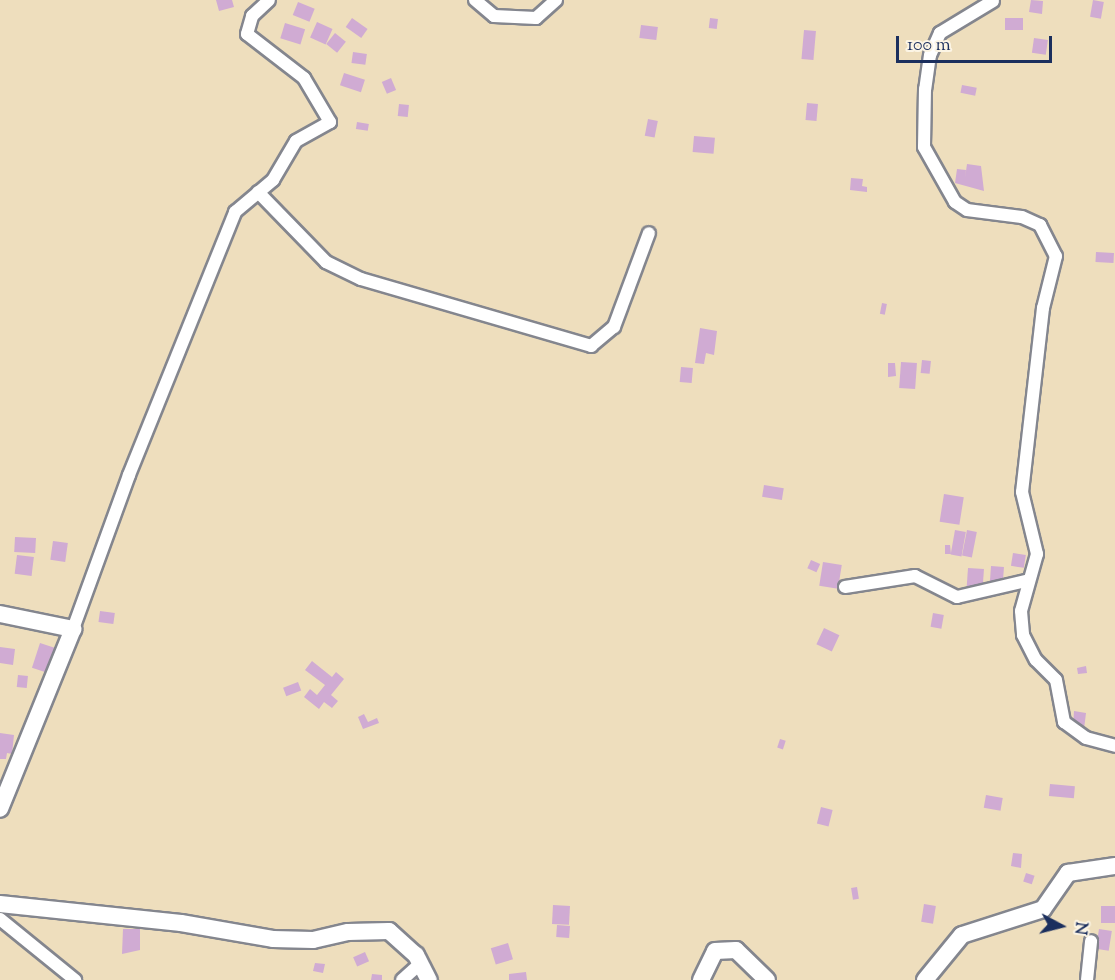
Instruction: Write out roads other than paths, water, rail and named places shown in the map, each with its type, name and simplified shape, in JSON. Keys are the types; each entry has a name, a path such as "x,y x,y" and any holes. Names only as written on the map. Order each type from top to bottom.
{"main road":[{"path":"0,614 73,629 0,809"},
{"path":"925,980 962,935 1043,909 1068,873 1115,866"},
{"path":"0,904 182,923 273,939 313,940 348,932 389,931 421,963 429,980"},
{"path":"701,980 715,951 736,950 767,980"}],"street":[{"path":"73,629 129,475 235,212 273,180 296,141 330,122 304,78 247,34 252,16 269,0"},
{"path":"475,0 494,16 536,18 556,0"},
{"path":"993,1 940,33 930,55 922,122 924,147 955,202 967,210 1022,217 1040,225 1049,237 1056,256 1043,308 1022,492 1037,554 1026,581 1021,611 1023,635 1036,660 1056,680 1064,722 1086,738 1115,746"},
{"path":"258,192 326,262 361,279 591,346 614,327 649,234"},
{"path":"845,587 915,576 957,597 1026,581"},
{"path":"0,919 75,980"},
{"path":"1087,980 1091,942"},
{"path":"402,980 421,963"}]}
